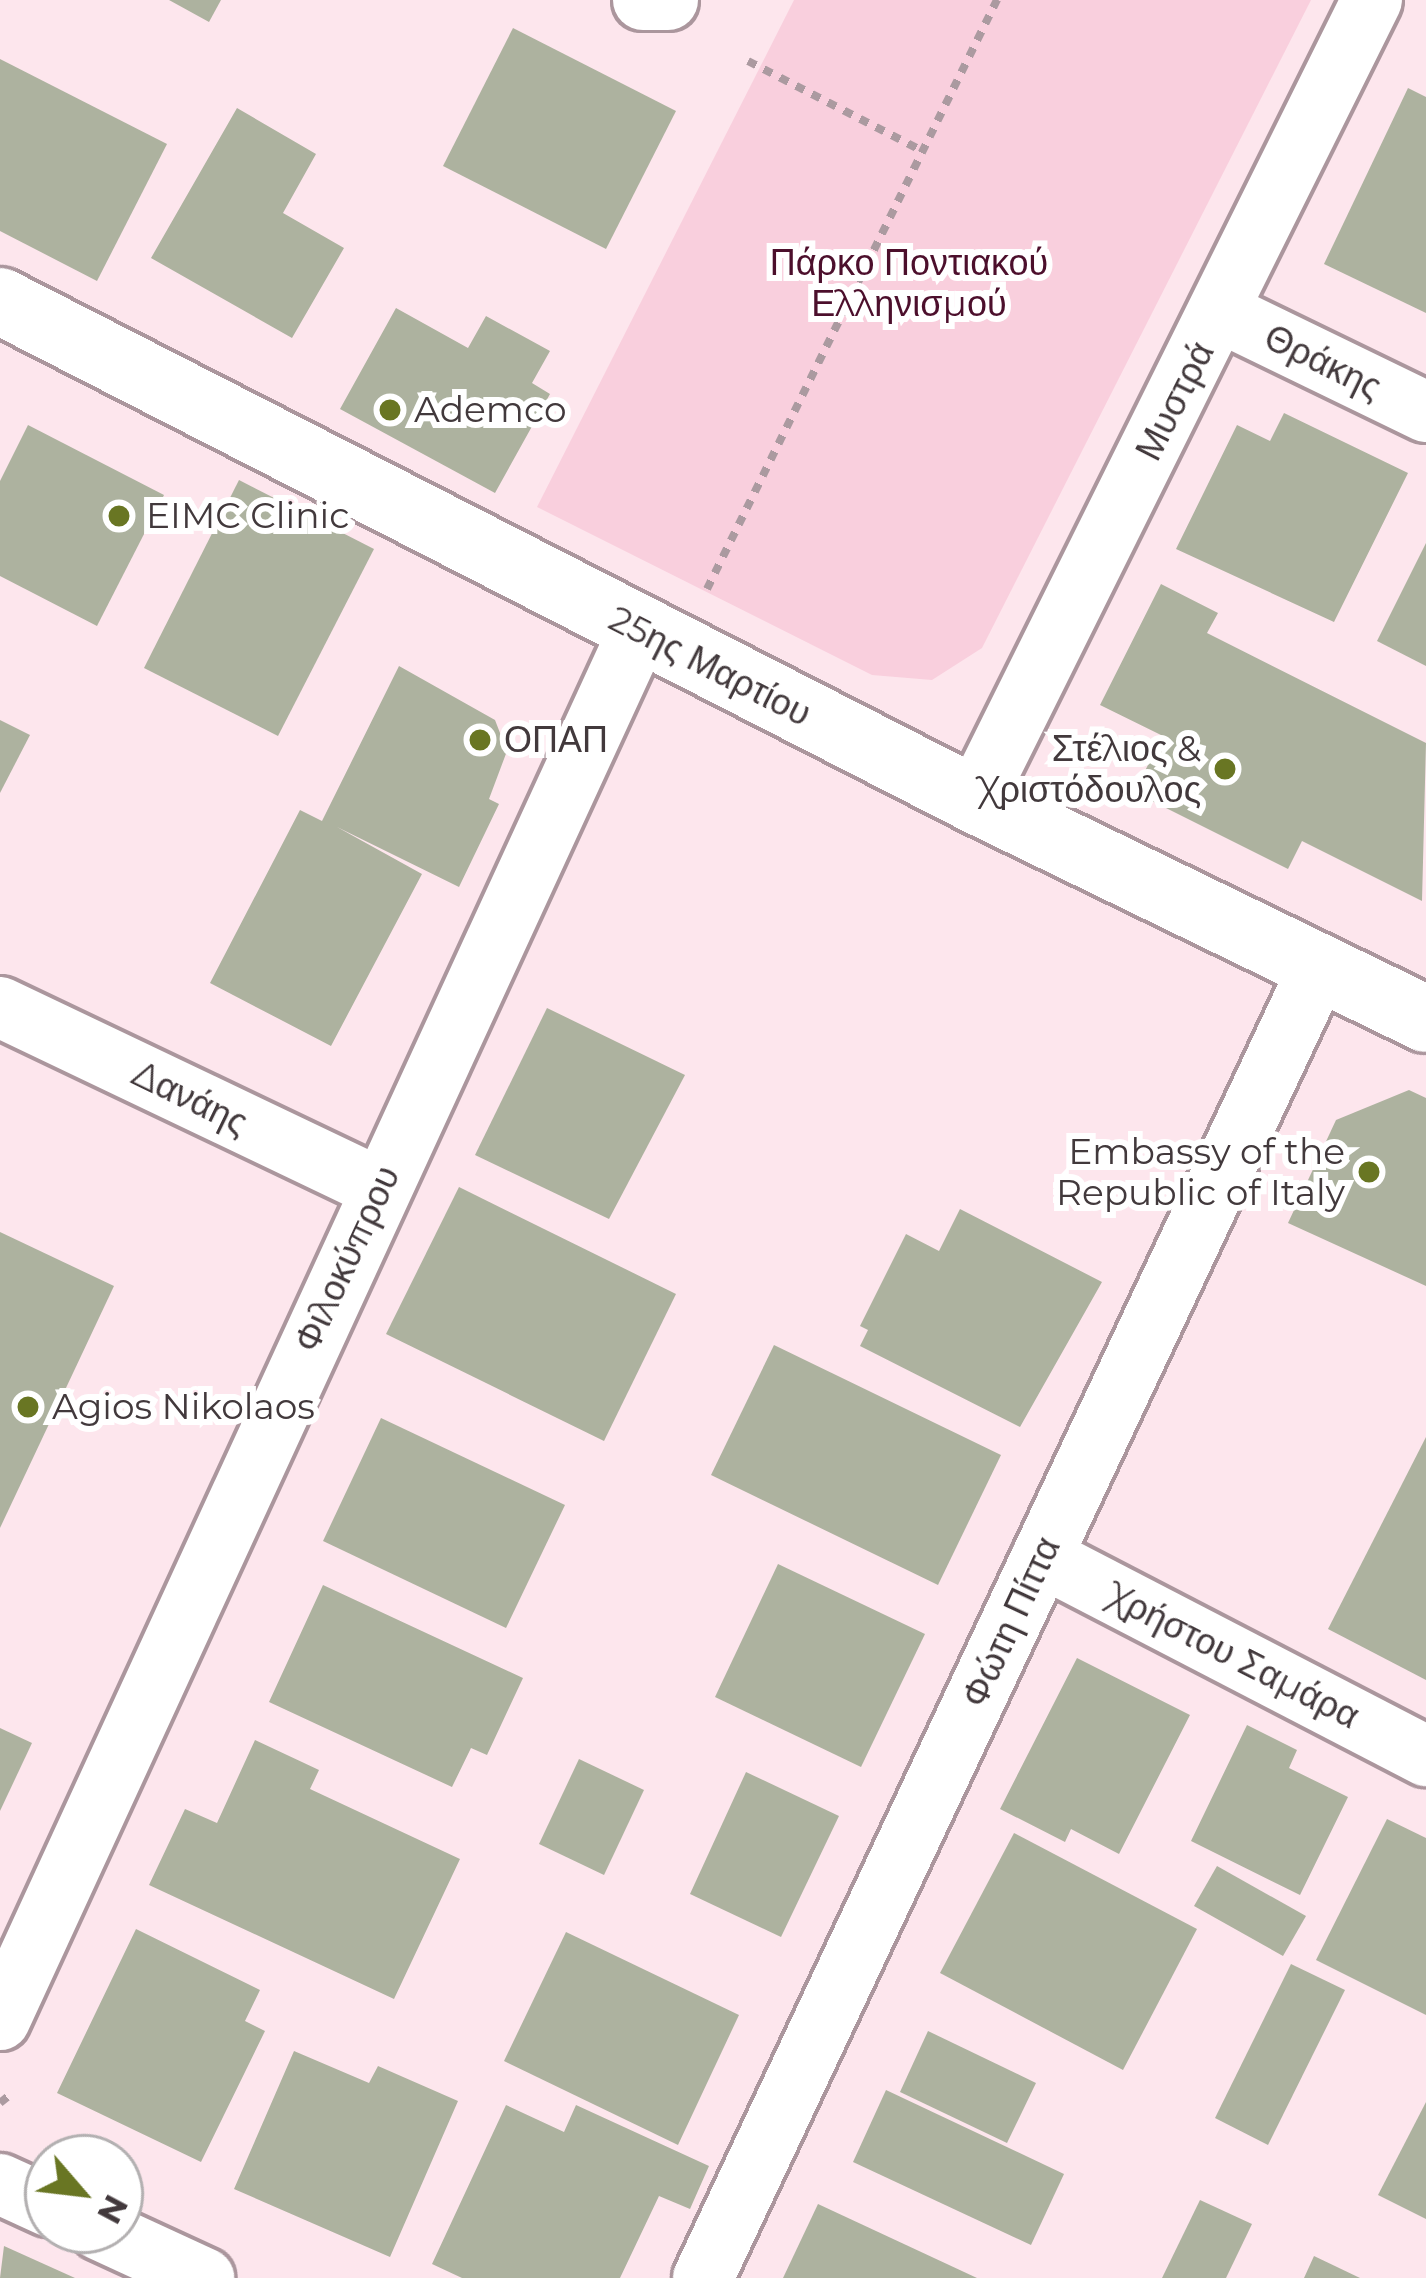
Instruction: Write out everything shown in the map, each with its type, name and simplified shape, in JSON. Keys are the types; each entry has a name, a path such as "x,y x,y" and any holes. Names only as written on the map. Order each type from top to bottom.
{"street":[{"path":"643,0 668,0"},
{"name":"Μυστρά","path":"975,800 1372,0"},
{"name":"25ης Μαρτίου","path":"0,301 975,800 1426,1019"},
{"name":"Θράκης","path":"1220,312 1426,412"},
{"name":"Φιλοκύπρου","path":"0,2020 639,630"},
{"name":"Φώτη Πίττα","path":"703,2278 1319,967"},
{"name":"Δανάης","path":"0,1007 380,1188"},
{"name":"Χρήστου Σαμάρα","path":"1042,1557 1426,1756"},
{"path":"144,2250 204,2278"}],"path":[{"path":"701,602 998,0"},
{"path":"748,61 923,151"},
{"path":"0,2103 11,2094"}],"green space":[{"name":"Πάρκο Ποντιακού Ελληνισμού","path":"794,0 1311,0 982,648 932,680 872,675 537,507"}],"building":[{"path":"169,0 221,0 209,22"},
{"path":"513,28 676,111 606,249 443,166"},
{"path":"0,59 167,144 97,281 0,231"},
{"path":"1408,88 1426,97 1426,313 1324,264"},
{"path":"237,108 316,154 283,213 344,248 292,338 151,258"},
{"path":"396,308 468,348 486,316 550,351 532,383 550,394 495,493 340,409"},
{"path":"1284,413 1408,473 1334,622 1176,549 1237,425 1270,441"},
{"path":"28,425 164,495 97,626 0,576 0,481"},
{"path":"239,480 374,549 278,736 144,668"},
{"path":"1426,543 1426,666 1377,641"},
{"path":"1161,584 1218,613 1207,633 1426,743 1422,901 1302,841 1288,869 1134,792 1163,736 1100,705"},
{"path":"399,666 495,720 507,751 489,799 499,804 459,887 337,827 422,874 331,1046 210,983 300,810 322,821"},
{"path":"0,720 30,735 0,793"},
{"path":"547,1008 685,1075 609,1219 475,1155"},
{"name":"Embassy of the Republic of Italy","path":"1409,1090 1426,1098 1426,1286 1288,1223 1336,1120"},
{"path":"459,1187 676,1294 604,1441 386,1334"},
{"path":"960,1209 1102,1282 1020,1427 860,1346 868,1330 860,1326 906,1234 939,1251"},
{"name":"Agios Nikolaos","path":"0,1232 114,1286 0,1528"},
{"path":"774,1345 1001,1455 938,1585 711,1475"},
{"path":"381,1418 565,1505 506,1628 323,1541"},
{"path":"1426,1437 1426,1680 1328,1629"},
{"path":"778,1564 925,1634 861,1767 715,1697"},
{"path":"323,1585 523,1678 487,1755 471,1748 452,1787 269,1702"},
{"path":"1077,1658 1190,1715 1119,1854 1071,1829 1065,1842 1000,1809"},
{"path":"1247,1725 1297,1750 1289,1768 1348,1797 1300,1895 1191,1841"},
{"path":"0,1728 32,1743 0,1811"},
{"path":"255,1740 319,1770 310,1789 460,1859 394,1999 149,1885 185,1809 217,1823"},
{"path":"579,1759 644,1790 604,1875 539,1844"},
{"path":"746,1772 839,1816 781,1937 690,1894"},
{"path":"1387,1819 1426,1838 1426,2015 1316,1960"},
{"path":"1014,1833 1197,1929 1123,2070 940,1973"},
{"path":"1217,1866 1306,1916 1283,1956 1194,1906"},
{"path":"136,1929 260,1990 245,2021 265,2031 201,2162 57,2093"},
{"path":"566,1932 739,2015 678,2145 504,2061"},
{"path":"1291,1964 1345,1990 1268,2145 1215,2118"},
{"path":"928,2031 1036,2083 1007,2143 900,2092"},
{"path":"294,2051 369,2083 378,2066 458,2101 390,2257 234,2189"},
{"path":"886,2090 1064,2174 1031,2245 853,2162"},
{"path":"1426,2102 1426,2219 1378,2195"},
{"path":"506,2105 564,2132 576,2105 709,2166 690,2209 659,2196 620,2278 462,2278 432,2264"},
{"path":"1200,2200 1252,2224 1226,2278 1162,2278"},
{"path":"818,2204 977,2278 783,2278"},
{"path":"4,2246 75,2278 0,2278"},
{"path":"1314,2256 1360,2278 1304,2278"}],"place":[{"name":"Ademco","path":"390,410"},
{"name":"EIMC Clinic","path":"119,516"},
{"name":"ΟΠΑΠ","path":"480,740"},
{"name":"Στέλιος & Χριστόδουλος","path":"1225,769"},
{"name":"Embassy of the Republic of Italy","path":"1369,1172"},
{"name":"Agios Nikolaos","path":"28,1407"}]}
